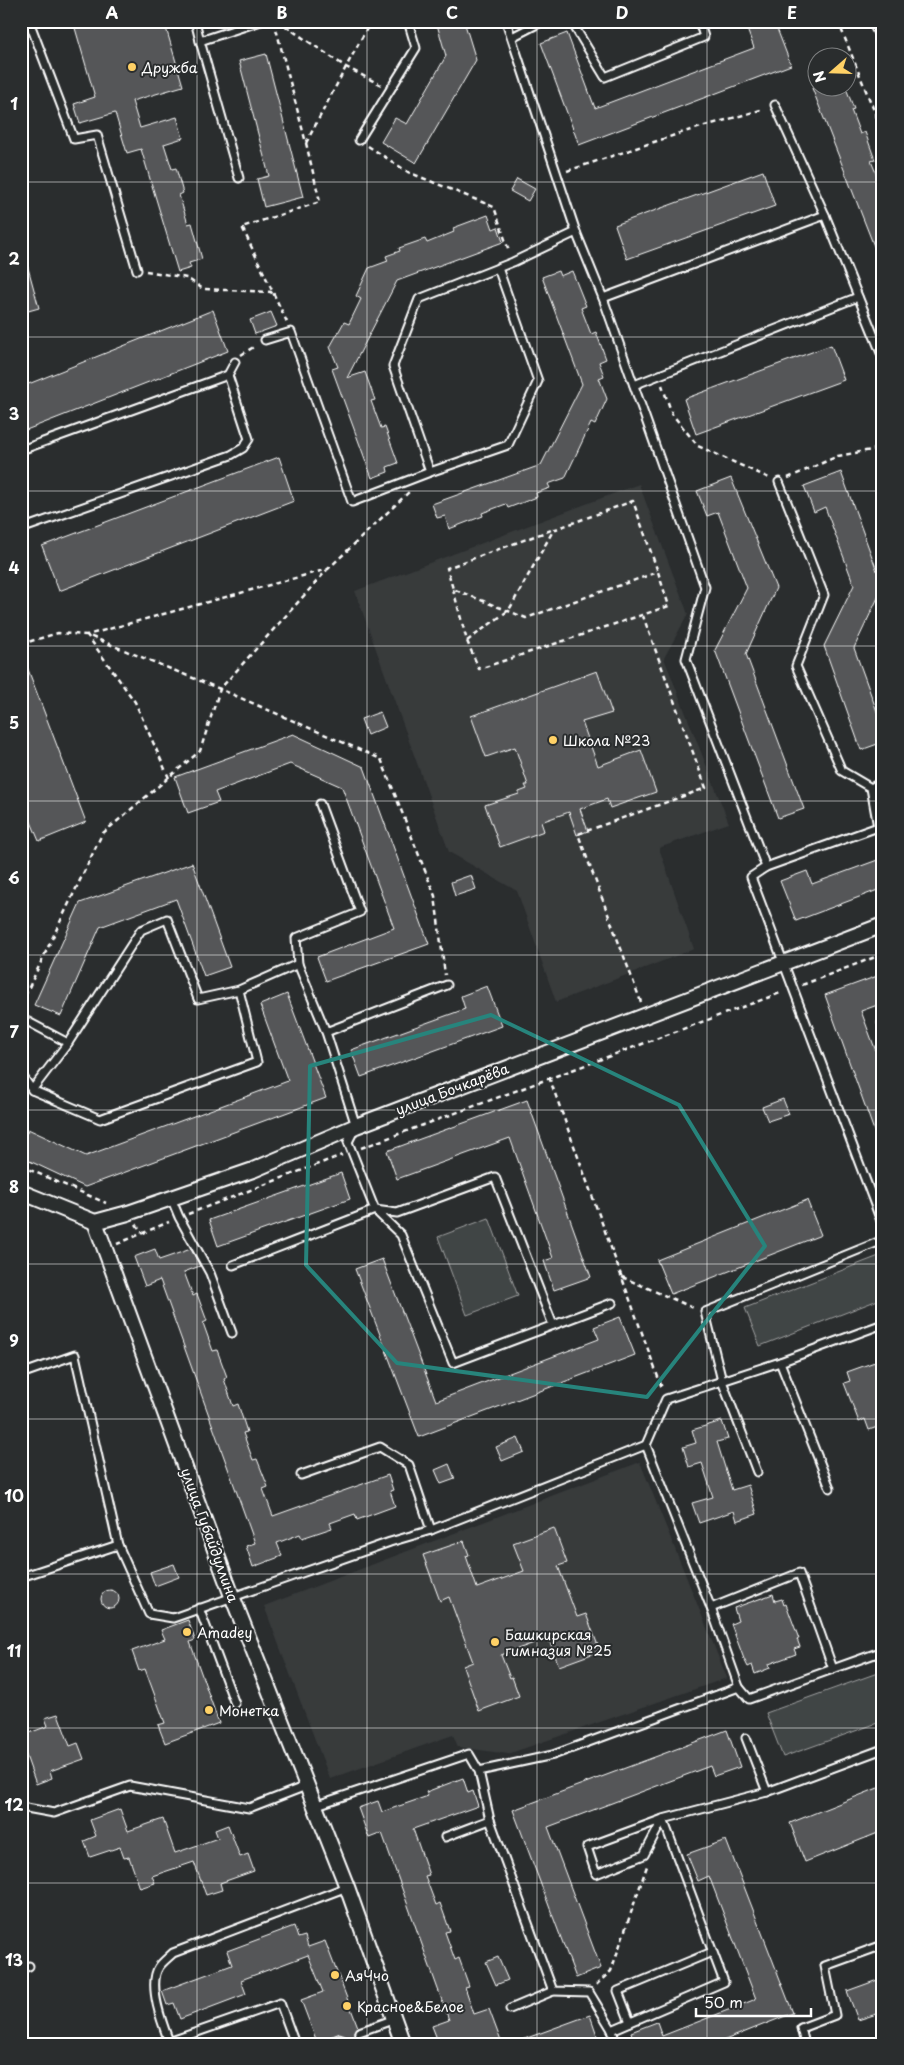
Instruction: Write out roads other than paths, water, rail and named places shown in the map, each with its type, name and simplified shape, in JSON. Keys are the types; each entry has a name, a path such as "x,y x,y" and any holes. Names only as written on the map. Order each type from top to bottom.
{"street":[{"path":"879,21 883,29"},
{"name":"улица Бочкарёва","path":"95,1222 253,1170 356,1126 645,1014 883,925"},
{"path":"21,1192 95,1222"},
{"name":"улица Губайдуллина","path":"95,1222 232,1596 347,1887 404,2044"}],"lane":[{"path":"28,21 74,139 97,135 137,270"},
{"path":"195,21 239,178"},
{"path":"200,41 261,21"},
{"path":"359,140 416,48 408,21"},
{"path":"506,21 576,232 603,298 705,587 686,659 766,867"},
{"path":"512,37 543,21"},
{"path":"571,21 605,77 704,36 699,21"},
{"path":"775,106 825,215 883,358"},
{"path":"603,298 825,215"},
{"path":"430,472 393,366 419,299 513,262 576,232"},
{"path":"266,340 291,332 352,502 508,445 538,380 498,268"},
{"path":"634,385 858,297"},
{"path":"21,450 228,375 235,362"},
{"path":"21,529 231,455 244,448 249,439 228,375"},
{"path":"779,482 824,595 796,666 842,771 871,788 878,826 766,867 751,877 883,1226"},
{"path":"871,788 883,781"},
{"path":"320,804 360,912 296,938 298,964 326,1032 356,1126 348,1142 350,1152 375,1210 402,1235 453,1363 612,1303"},
{"path":"32,1090 68,1043 141,930 166,919 198,999 239,990 298,964"},
{"path":"326,1032 447,985"},
{"path":"21,1074 32,1090 100,1119 258,1062 239,990"},
{"path":"21,1018 68,1043"},
{"path":"232,1265 375,1210 397,1213 495,1177 553,1325"},
{"path":"171,1197 179,1217 210,1273 232,1333"},
{"path":"757,1472 722,1381 705,1312 883,1240"},
{"path":"21,1374 75,1354 118,1545 149,1614 172,1618 390,1542 431,1530 646,1445 666,1399 780,1362 883,1324"},
{"path":"780,1362 830,1488"},
{"path":"646,1445 711,1608 739,1687 749,1699 883,1651"},
{"path":"301,1475 380,1447 409,1465 431,1530"},
{"path":"21,1577 118,1545"},
{"path":"711,1608 799,1573 834,1669"},
{"path":"199,1608 236,1704"},
{"path":"478,1772 552,1756 739,1687"},
{"path":"746,1738 767,1792"},
{"path":"663,1819 644,1855 596,1874 587,1847 663,1819 767,1792 883,1749"},
{"path":"314,1806 469,1754 478,1772 490,1820 553,1991"},
{"path":"21,1807 54,1813 130,1786 249,1808 306,1786"},
{"path":"612,2030 724,1982 663,1819"},
{"path":"446,1837 490,1820"},
{"path":"294,2044 280,2003 167,2043 154,1982 159,1967 173,1953 347,1887"},
{"path":"805,2044 801,2028 835,2015 824,1966 883,1945"},
{"path":"630,2022 618,1991 712,1952"},
{"path":"21,1969 29,1966"},
{"path":"510,2009 553,1991 590,1992 612,2030 616,2044"},
{"path":"360,2032 394,2019"},
{"path":"328,2044 342,2039"}],"place":[{"name":"Дружба","path":"132,67"},
{"name":"Школа №23","path":"553,740"},
{"name":"Amadey","path":"187,1632"},
{"name":"Башкирская гимназия №25","path":"495,1642"},
{"name":"Монетка","path":"209,1710"},
{"name":"АяЧчо","path":"335,1975"},
{"name":"Красное&Белое","path":"347,2006"}]}
